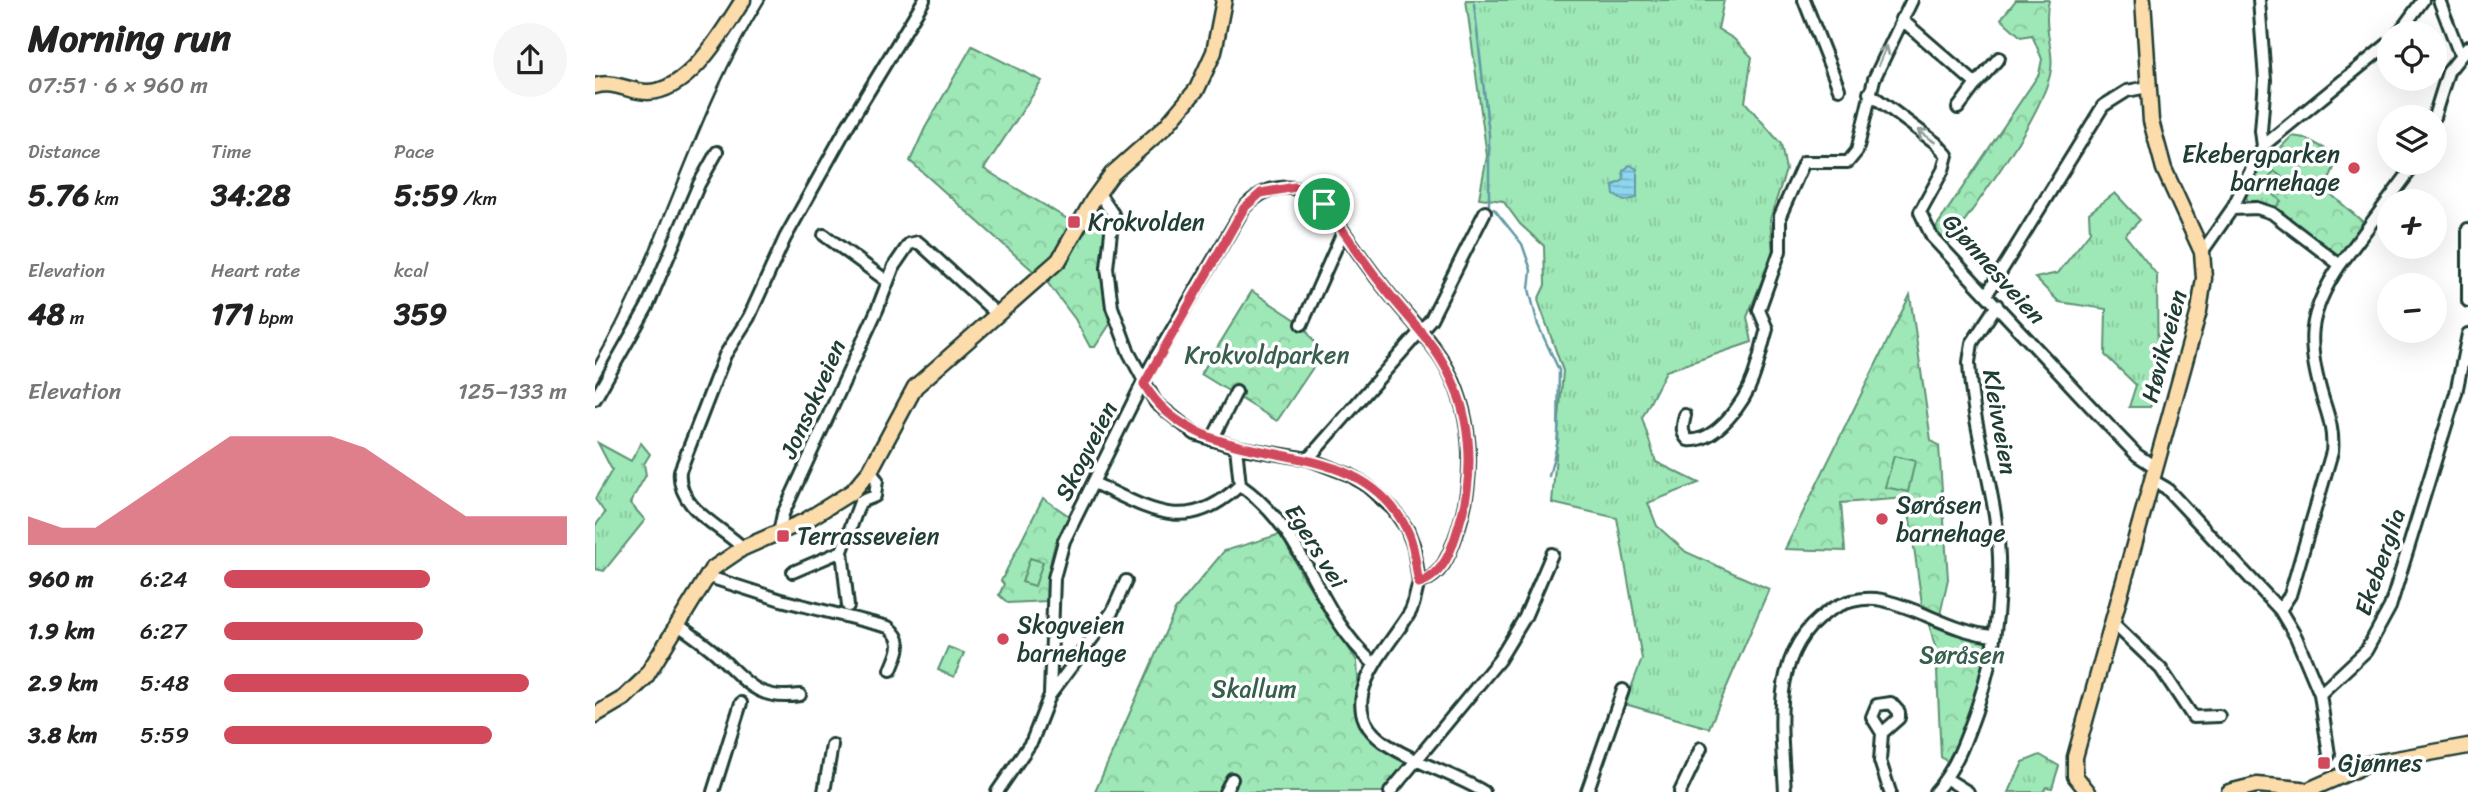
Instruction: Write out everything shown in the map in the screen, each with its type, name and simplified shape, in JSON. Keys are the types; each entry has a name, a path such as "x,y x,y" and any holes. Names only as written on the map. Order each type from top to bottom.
{"main road":[{"path":"595,86 607,82 647,92 670,85 709,51 743,0"},
{"path":"595,715 638,686 706,576 720,562 843,498 870,471 915,387 1059,260 1098,192 1117,169 1175,118 1197,89 1214,52 1224,0"},
{"name":"Høvikveien","path":"2086,792 2075,776 2075,757 2201,304 2204,278 2202,252 2160,157 2151,121 2143,0"},
{"path":"2229,792 2247,786 2306,790 2368,764 2468,746"},
{"path":"2329,792 2337,777"}],"street":[{"path":"743,548 691,504 681,490 680,471 725,355 750,317 786,238 847,127 924,0"},
{"path":"1804,0 1839,89"},
{"path":"1685,415 1682,427 1685,436 1688,440 1699,440 1730,416 1748,389 1767,330 1759,310 1780,251 1780,216 1792,184 1804,162 1848,162 1857,151 1869,93 1912,0"},
{"path":"2259,0 2265,80 2261,131 2263,146"},
{"path":"2408,21 2423,0"},
{"path":"2438,105 2448,72 2464,51 2439,0"},
{"path":"1901,19 1976,85"},
{"path":"2202,252 2232,209 2263,146 2377,53"},
{"path":"1958,108 1999,58"},
{"path":"1987,295 2103,106 2127,91 2148,87"},
{"name":"Gjønnesveien","path":"1869,93 1937,143 1947,155 1943,170 1920,212 1933,237 2127,445 2152,479 2172,495 2280,610"},
{"path":"595,399 647,307 689,206 717,152"},
{"path":"2329,755 2320,694 2296,637 2280,610 2290,595 2332,452 2333,432 2310,345 2318,304 2340,265 2407,175"},
{"name":"Skogveien","path":"1050,695 1054,578 1065,541 1144,384 1235,222 1252,199 1274,188 1295,187 1306,191 1324,204 1441,359 1458,394 1466,424 1468,488 1453,545 1436,576 1419,583"},
{"path":"1098,192 1114,214 1107,268 1112,307 1144,384 1156,402 1179,423 1212,440 1236,447 1308,459 1350,475 1393,509 1414,547 1419,583 1412,610 1373,663 1363,696 1367,722 1378,738 1484,792"},
{"path":"2232,209 2257,208 2272,213 2340,265"},
{"path":"1308,459 1431,320 1453,281 1485,212"},
{"path":"2468,229 2468,301"},
{"path":"1303,324 1343,232"},
{"path":"824,235 887,281"},
{"name":"Jonsokveien","path":"779,533 783,514 877,310 887,281 905,250 918,242 998,315"},
{"name":"Kleivveien","path":"1935,792 1947,779 1981,696 1994,636 1998,585 1996,519 1969,362 1972,343 1997,305"},
{"name":"Ekeberglia","path":"2320,694 2366,651 2390,607 2456,393 2468,334"},
{"path":"1212,440 1236,392"},
{"path":"1094,483 1153,511 1181,516 1214,506 1240,485 1236,447"},
{"path":"848,606 842,551 860,502 875,496 877,480 870,471"},
{"name":"Egers vei","path":"1240,485 1278,518 1344,630 1373,663"},
{"path":"793,572 842,551"},
{"path":"1390,792 1511,643 1552,554"},
{"path":"706,576 781,600 888,627 899,638 901,645 891,670"},
{"name":"Skogveien","path":"997,792 1032,741 1050,695 1112,612 1126,581"},
{"path":"1785,792 1783,684 1791,657 1817,620 1850,602 1879,599 1966,631 1994,636"},
{"path":"2112,622 2161,669 2193,717 2200,719 2219,716"},
{"path":"677,624 713,651 755,691 784,698 800,695"},
{"path":"1587,792 1623,690"},
{"path":"713,792 741,703"},
{"path":"1882,733 1880,761 1890,792"},
{"path":"824,792 832,745"},
{"path":"1680,792 1700,748"},
{"path":"1225,792 1232,779"},
{"path":"1947,779 1968,792"}],"green space":[{"path":"1466,0 1724,0 1718,29 1734,39 1752,57 1745,102 1781,144 1786,170 1770,219 1773,254 1747,317 1752,342 1666,371 1642,418 1656,462 1699,483 1648,503 1657,526 1686,552 1769,589 1709,728 1625,704 1642,659 1617,518 1552,503 1563,371 1538,300 1545,285 1544,246 1520,224 1503,201 1479,198 1487,156"},
{"path":"2016,0 2049,0 2047,21 2050,75 2020,139 1946,247 1932,233 2039,74 2042,59 2032,35 2021,37 2001,19"},
{"path":"972,46 1042,81 984,169 1069,220 1061,247 1041,278 910,161 925,128"},
{"path":"2292,136 2305,138 2339,156 2325,189 2292,196 2276,207 2248,201 2246,197 2262,166"},
{"path":"2274,171 2302,192 2325,189 2364,223 2337,259 2276,207 2281,201 2264,186"},
{"path":"1098,192 1109,217 1102,265 1103,287 1112,321 1095,347 1090,347 1075,319 1047,282 1079,240 1090,218"},
{"path":"2115,193 2140,220 2125,235 2157,275 2158,392 2150,407 2129,407 2136,385 2105,355 2106,309 2059,302 2035,278 2058,273 2090,232 2089,213"},
{"name":"Krokvoldparken","path":"1252,291 1302,324 1322,354 1277,421 1201,374"},
{"path":"1910,295 1931,440 1939,446 1948,579 1940,615 1922,604 1907,498 1841,503 1845,551 1785,549"},
{"path":"598,443 631,461 641,443 650,454 644,464 646,475 630,503 645,520 604,571 595,569 595,526 605,513 595,499 612,470"},
{"path":"1894,456 1915,461 1908,492 1885,487"},
{"path":"1043,498 1069,516 1053,552 1047,601 1008,603 999,595 1004,584 1001,581"},
{"name":"Skallum","path":"1281,534 1302,575 1357,661 1361,730 1410,764 1384,792 1095,792 1175,610 1224,551"},
{"path":"1030,558 1043,562 1035,586 1022,582"},
{"name":"Søråsen","path":"1927,616 1993,638 1980,695 1950,764 1941,757 1936,650"},
{"path":"948,647 964,653 954,677 938,670"},
{"path":"2040,755 2059,766 2052,788 2046,787 2043,792 2009,792 2023,762"}],"water":[{"path":"1630,165 1637,169 1637,198 1624,201 1614,195 1613,186 1624,180 1623,171"}],"waterway":[{"path":"1474,4 1489,134 1489,204"},
{"path":"1494,209 1522,244 1531,270 1529,289 1538,325 1559,370 1558,441 1549,476"}],"railway":[{"path":"595,363 640,273 718,88 765,0"}],"place":[{"name":"Ekebergparken barnehage","path":"2354,168"},
{"name":"Krokvolden","path":"1074,222"},
{"name":"Søråsen barnehage","path":"1882,519"},
{"name":"Terrasseveien","path":"783,536"},
{"name":"Skogveien barnehage","path":"1003,639"},
{"name":"Gjønnes","path":"2324,763"}],"route":[{"path":"1295,187 1315,196 1324,204 1381,284 1434,348 1448,370 1464,414 1468,440 1468,488 1453,545 1436,576 1431,580 1419,583 1414,547 1407,529 1393,509 1367,486 1322,463 1280,453 1236,447 1195,434 1156,402 1144,384 1152,364 1235,222 1252,199 1274,188 1295,187"}]}
